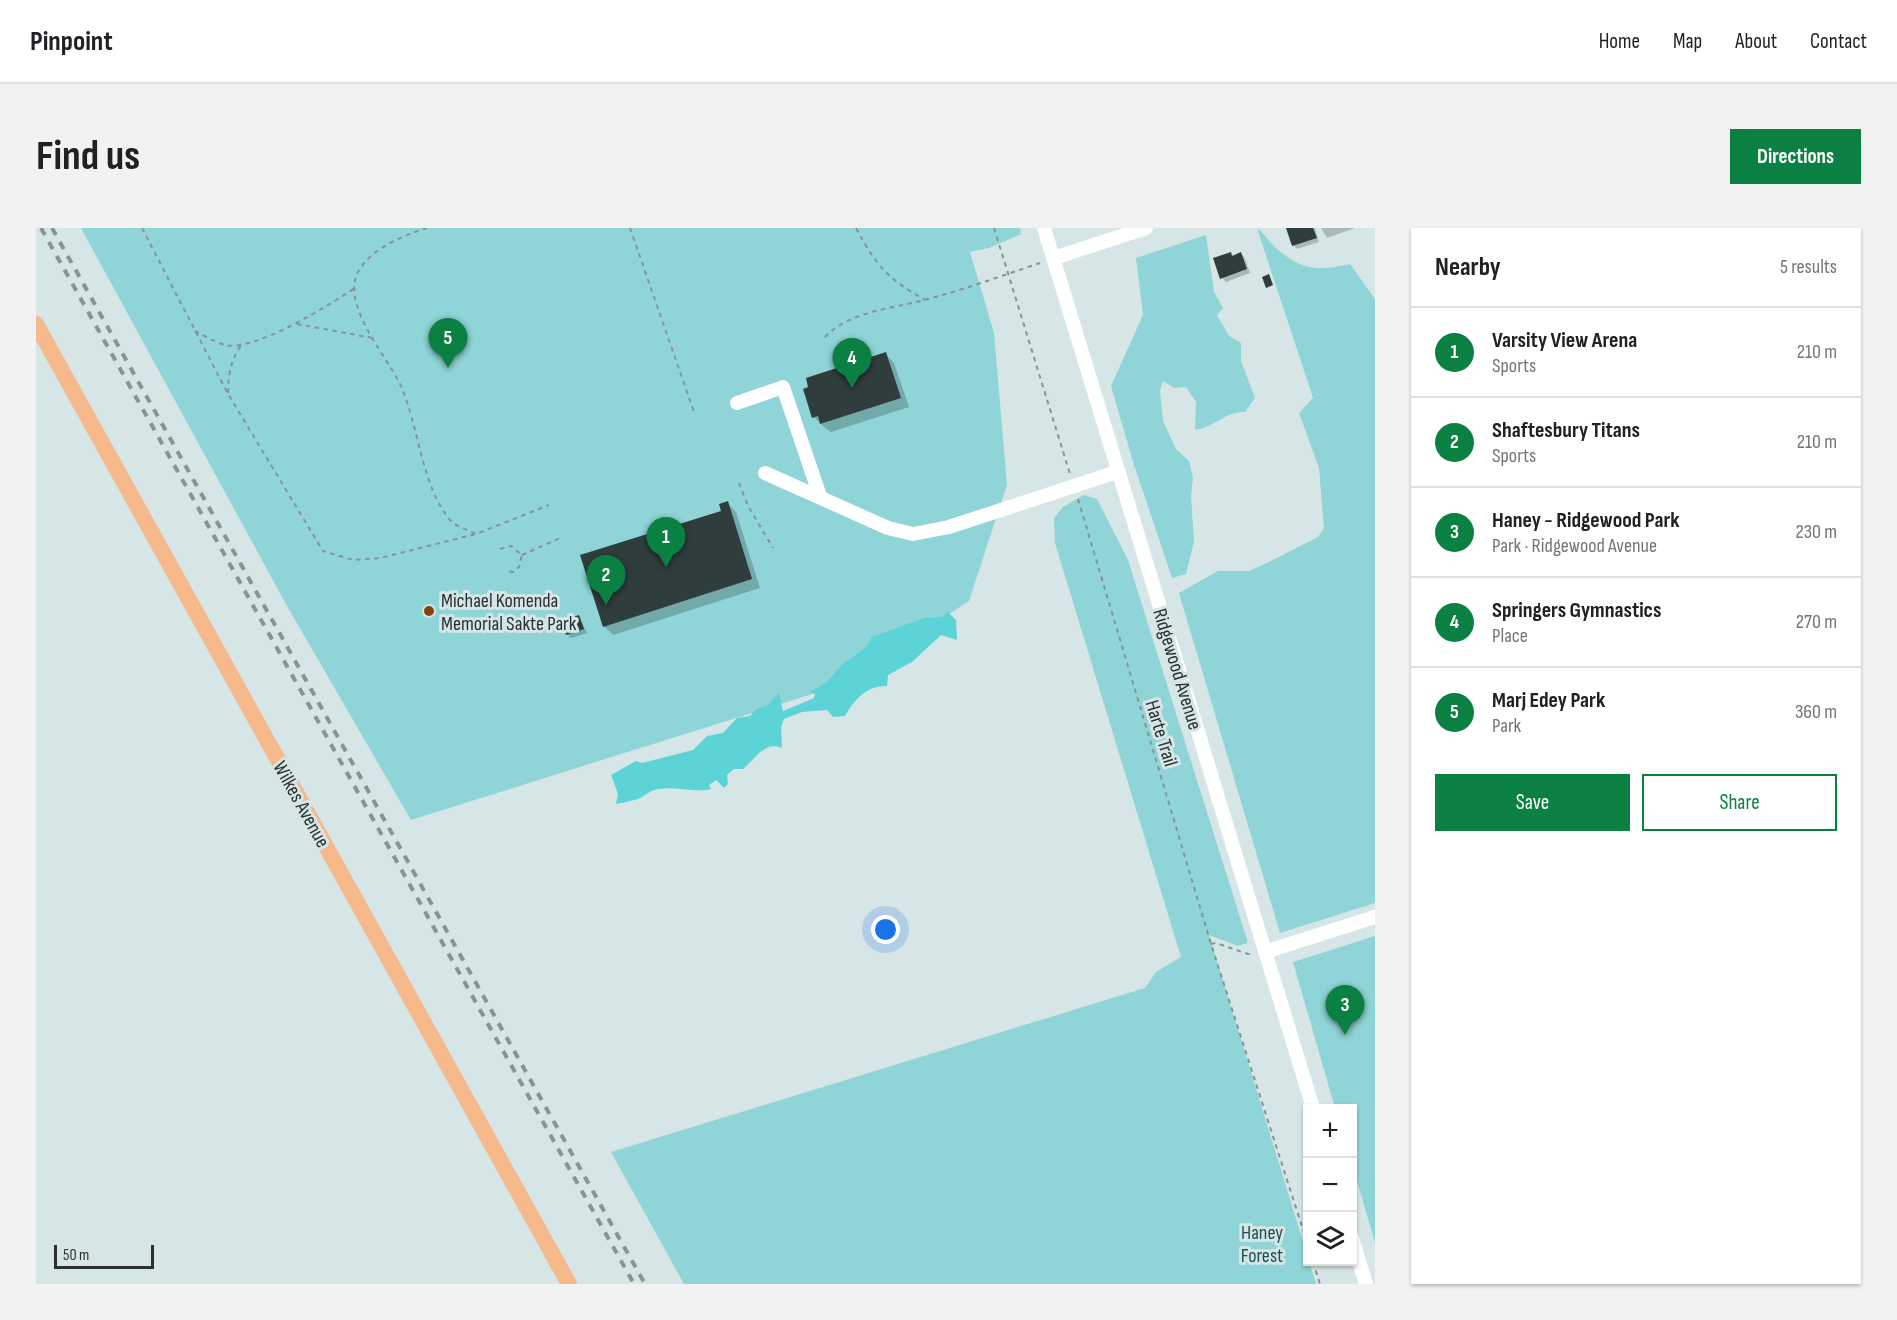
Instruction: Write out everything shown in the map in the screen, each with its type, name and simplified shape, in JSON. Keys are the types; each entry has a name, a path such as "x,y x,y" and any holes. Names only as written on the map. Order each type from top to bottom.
{"main road":[{"name":"Wilkes Avenue","path":"36,324 569,1284"}],"street":[{"name":"Ridgewood Avenue","path":"1044,228 1312,1104"},
{"path":"1054,258 1146,228"},
{"path":"736,403 783,387 820,496"},
{"path":"765,472 888,528 913,534 940,530 1117,472"},
{"path":"1265,952 1375,917"},
{"path":"1357,1252 1366,1284"}],"path":[{"path":"142,228 228,394 322,551 353,560 380,558 476,534 549,505"},
{"path":"427,228 396,238 374,255 358,272 354,297 373,338 390,363 402,389 436,496 452,523 476,534"},
{"path":"630,228 695,415"},
{"path":"856,228 870,255 886,275 925,300"},
{"name":"Harte Trail","path":"994,228 1211,944 1303,1229"},
{"path":"825,337 837,325 859,316 925,300 1054,258"},
{"path":"195,331 225,345 241,345 297,324 355,288"},
{"path":"297,324 373,338"},
{"path":"228,394 228,376 232,359 241,345"},
{"path":"739,483 748,506 773,548"},
{"path":"522,555 560,538"},
{"path":"500,549 511,546 522,555"},
{"path":"506,571 513,572 519,567 522,555"},
{"path":"1211,944 1216,943 1248,954 1265,952"},
{"path":"1314,1266 1320,1284"}],"green space":[{"path":"81,228 1020,228 1021,234 989,248 970,252 994,333 1007,485 969,601 841,685 411,820 287,606"},
{"path":"1257,228 1285,256 1302,265 1329,268 1350,264 1375,299 1375,903 1280,933 1179,593 1218,571 1249,571 1318,537 1324,528 1319,468 1299,413 1313,398"},
{"path":"1206,235 1214,292 1223,308 1217,315 1229,336 1241,343 1241,361 1255,398 1245,412 1232,414 1209,426 1195,430 1196,402 1186,387 1174,388 1163,381 1160,391 1163,421 1176,449 1189,461 1193,478 1191,496 1194,541 1186,574 1172,578 1134,465 1111,386 1143,315 1136,258"},
{"name":"Haney Forest","path":"1084,495 1097,499 1128,560 1248,943 1238,946 1209,935 1303,1242 1303,1266 1310,1266 1316,1284 684,1284 611,1152 1145,988 1156,972 1181,957 1055,543 1054,518 1063,507"},
{"path":"1375,936 1375,1243 1357,1181 1357,1104 1334,1104 1293,962"}],"shaded area":[{"path":"948,612 956,620 957,640 941,635 912,662 888,675 887,686 873,688 862,695 845,716 833,717 827,710 802,712 784,719 781,727 782,748 776,746 765,749 743,769 734,769 727,775 728,784 724,788 716,780 709,785 711,789 659,789 638,799 616,804 618,794 611,775 636,761 642,763 693,750 707,736 723,733 737,718 750,716 755,710 768,705 779,693 783,711 814,698 815,694 810,692 826,683 842,665 866,647 872,637 924,618 942,617"}],"building":[{"path":"1286,228 1313,228 1317,238 1292,246"},
{"path":"1231,252 1232,256 1241,252 1247,269 1220,279 1213,258"},
{"path":"1269,274 1273,285 1266,288 1262,277"},
{"path":"886,352 901,398 820,424 818,416 812,418 803,389 808,387 806,378"},
{"path":"728,501 752,579 603,627 580,555 721,511 719,504"},
{"path":"579,615 584,629 566,635 561,621"}],"railway":[{"path":"41,228 634,1284"},
{"path":"52,228 645,1284"}],"place":[{"name":"Marj Edey Park","path":"448,368"},
{"name":"Springers Gymnastics","path":"852,388"},
{"name":"Varsity View Arena","path":"666,567"},
{"name":"Shaftesbury Titans","path":"606,605"},
{"name":"Michael Komenda Memorial Sakte Park","path":"429,611"},
{"name":"Haney - Ridgewood Park","path":"1345,1035"}]}
